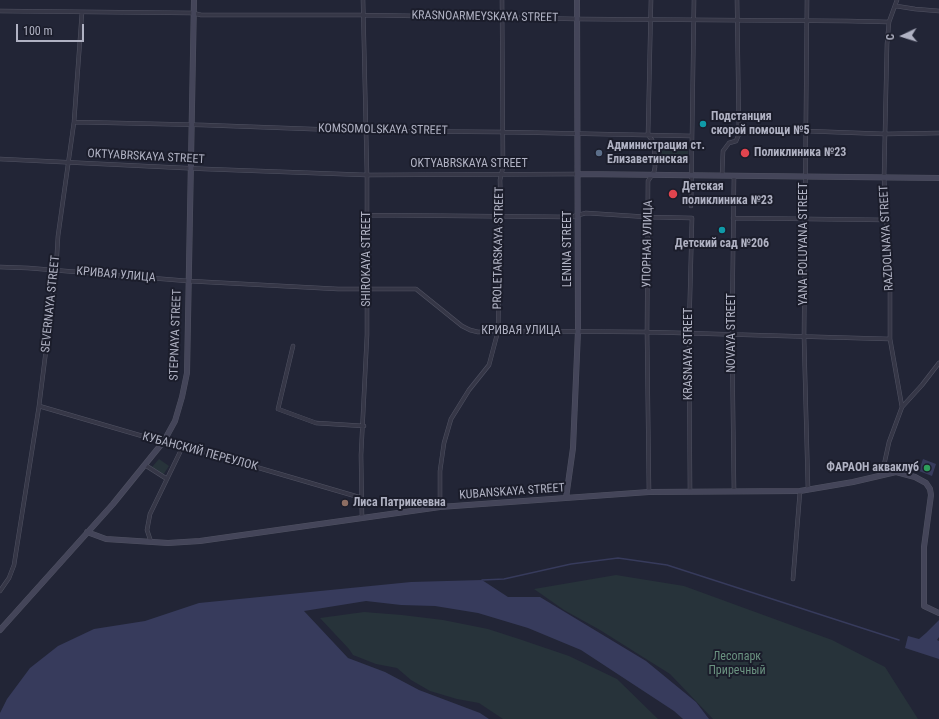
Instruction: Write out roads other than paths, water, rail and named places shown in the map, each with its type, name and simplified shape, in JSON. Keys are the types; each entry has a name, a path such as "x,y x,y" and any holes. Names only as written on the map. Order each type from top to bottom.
{"street":[{"name":"STEPNAYA STREET","path":"0,630 86,532 113,504 164,441 177,415 187,372 194,0"},
{"name":"SHIROKAYA STREET","path":"362,518 361,455 364,426 368,335 367,174 363,0"},
{"name":"PROLETARSKAYA STREET","path":"440,507 441,464 444,443 451,419 469,390 489,365 498,331 501,217 500,180 503,167 502,0"},
{"name":"LENINA STREET","path":"566,498 573,448 578,331 577,0"},
{"name":"УПОРНАЯ УЛИЦА","path":"649,492 647,332 648,181 656,167 654,146 648,135 651,0"},
{"path":"691,206 694,0"},
{"path":"722,176 723,151 729,143 736,141 739,134 737,0"},
{"name":"YANA POLUYANA STREET","path":"807,0 804,337 808,489"},
{"name":"RAZDOLNAYA STREET","path":"897,0 889,22 886,44 884,178 890,280 890,339 902,406"},
{"path":"896,6 939,11"},
{"name":"KRASNOARMEYSKAYA STREET","path":"0,11 193,13 201,15 364,15 889,22"},
{"name":"SEVERNAYA STREET","path":"0,591 9,578 14,565 39,406 56,270 58,236 74,122 82,12"},
{"name":"KOMSOMOLSKAYA STREET","path":"74,122 365,131 692,136"},
{"path":"805,131 885,134 939,133"},
{"name":"OKTYABRSKAYA STREET","path":"0,160 191,169 367,174 578,174 939,178"},
{"name":"NOVAYA STREET","path":"734,176 732,335 734,490"},
{"path":"367,215 571,217 586,213 648,217"},
{"name":"KRASNAYA STREET","path":"648,217 692,218 689,333 690,490"},
{"path":"734,218 887,220"},
{"name":"КРИВАЯ УЛИЦА","path":"0,267 188,281 338,289 416,289 462,326 478,332 647,332 890,339"},
{"path":"293,346 278,409 316,423 364,426"},
{"path":"884,475 884,465 889,442 902,406 922,385 939,363"},
{"name":"КУБАНСКИЙ ПЕРЕУЛОК","path":"39,406 362,498"},
{"path":"151,542 147,530 150,514 183,446"},
{"path":"145,465 167,479"},
{"name":"KUBANSKAYA STREET","path":"86,532 106,539 168,543 200,541 440,507 690,490 800,491 853,482 896,472 915,477 926,483 930,489 931,495 924,547 924,606 939,613"},
{"path":"793,579 800,491"}],"water":[{"name":"ФАРАОН акваклуб","path":"923,459 936,464 932,476 919,471"},
{"path":"482,580 508,597 540,597 646,661 696,702 709,719 683,719 674,711 581,650 528,628 478,613 435,606 401,605 366,601 304,611 348,658 385,672 419,690 480,713 489,719 0,719 0,713 7,699 30,668 58,646 94,629 145,621 199,603 411,582"},
{"path":"939,620 939,637 937,640 939,641 939,659 905,648 908,636 919,639"}],"waterway":[{"path":"482,580 504,579 571,564 618,558 667,565 899,640"}],"place":[{"name":"Подстанция скорой помощи №5","path":"703,124"},
{"name":"Администрация ст. Елизаветинская","path":"599,153"},
{"name":"Поликлиника №23","path":"745,153"},
{"name":"Детская поликлиника №23","path":"673,194"},
{"name":"Детский сад №206","path":"722,230"},
{"name":"ФАРАОН акваклуб","path":"927,468"},
{"name":"Лиса Патрикеевна","path":"345,503"}],"park label":[{"name":"Лесопарк Приречный","path":"737,664"}]}
